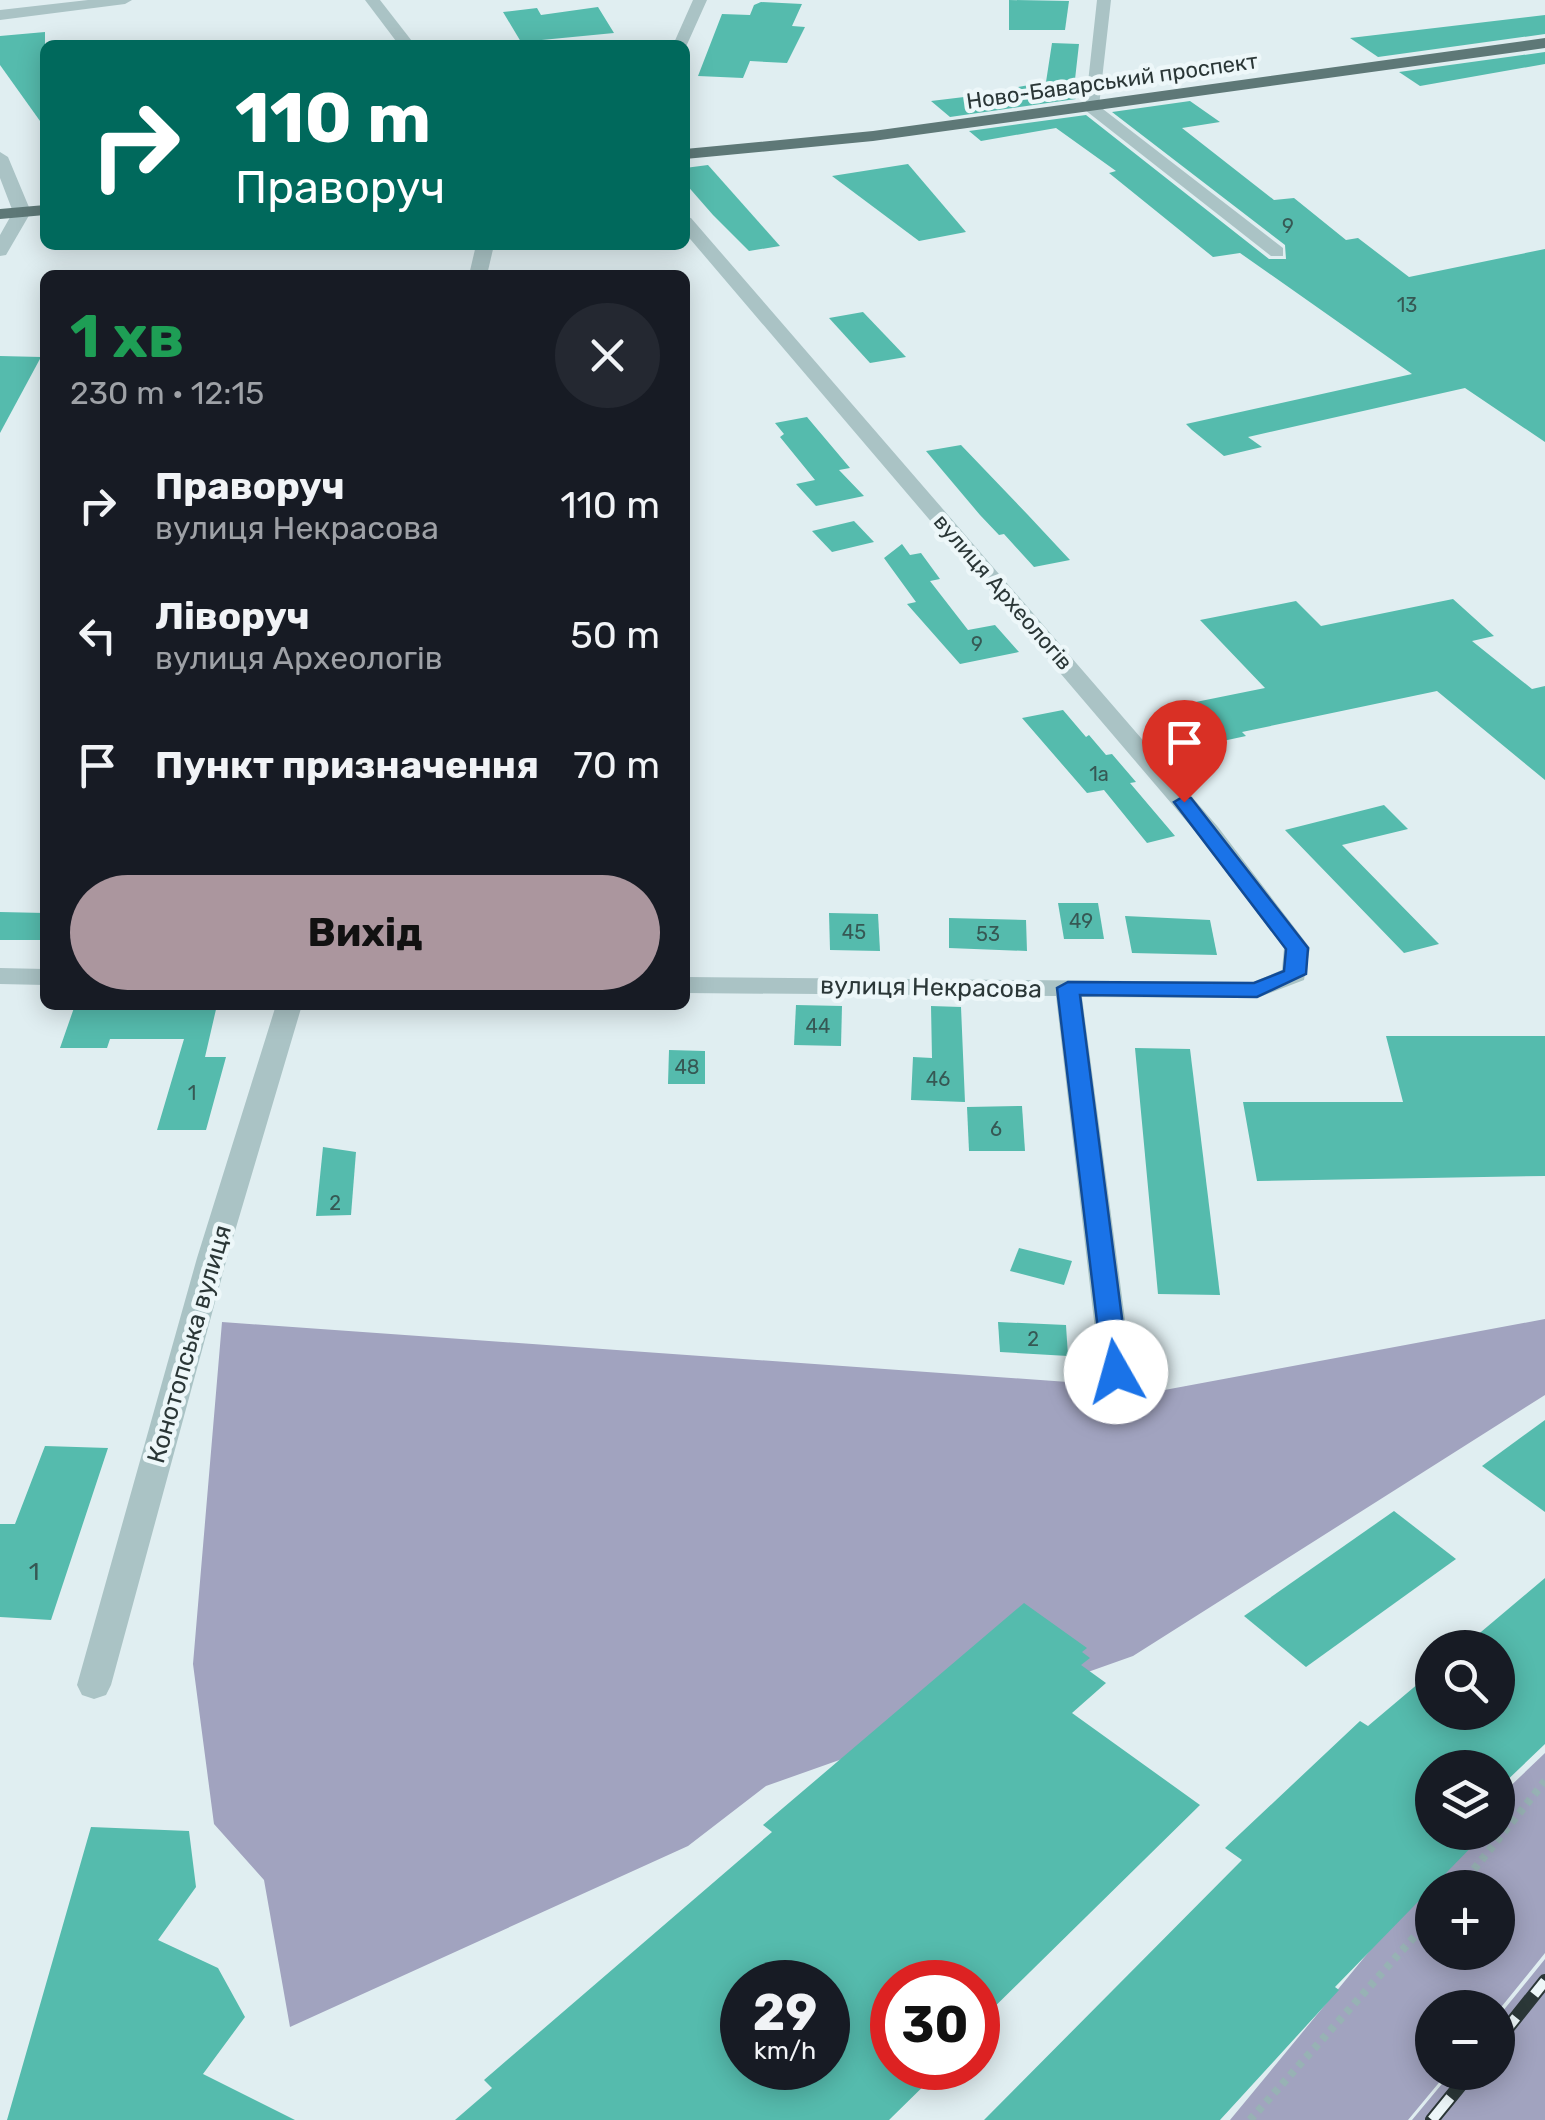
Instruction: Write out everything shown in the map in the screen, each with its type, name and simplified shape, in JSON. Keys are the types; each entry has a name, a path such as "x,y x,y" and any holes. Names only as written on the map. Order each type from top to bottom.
{"main road":[{"name":"Ново-Баварський проспект","path":"690,154 873,136 1545,43"},
{"path":"0,214 40,210"}],"street":[{"path":"0,15 125,0"},
{"path":"372,0 403,40"},
{"path":"682,40 700,0"},
{"path":"1104,0 1092,107 1277,252"},
{"path":"0,158 22,212 0,250"},
{"name":"вулиця Археологів","path":"690,228 1209,832 1297,948 1295,974"},
{"name":"вулиця Некрасова","path":"690,985 1257,990 1295,974"},
{"path":"0,976 40,977"},
{"path":"1068,988 1116,1372"},
{"name":"Конотопська вулиця","path":"94,1685 212,1258 288,1010"}],"path":[{"path":"1474,1870 1545,1781"},
{"path":"1250,2120 1415,1936"}],"shaded area":[{"path":"1545,1319 1545,1395 1133,1656 766,1786 688,1846 290,2027 264,1880 214,1824 193,1664 222,1322 1068,1382 1143,1394"},
{"path":"1545,1753 1545,1953 1515,1990 1415,1990 1415,2090 1433,2090 1408,2120 1230,2120 1415,1896 1415,1970 1515,1970 1515,1870 1436,1870 1453,1850 1515,1850 1515,1782"},
{"path":"1545,1959 1545,2120 1412,2120 1437,2090 1515,2090 1515,1996"}],"building":[{"path":"1009,0 1069,1 1065,30 1009,30"},
{"path":"802,4 792,26 805,27 787,63 750,61 743,78 698,76 722,14 750,15 754,5"},
{"path":"598,7 614,33 520,40 503,12 537,8 541,15"},
{"path":"1545,15 1545,34 1378,57 1350,38"},
{"path":"45,32 45,40 40,40 40,121 0,65 0,36"},
{"path":"1052,43 1079,44 1073,97 1076,99 950,117 931,101 1023,90 1018,87 1046,82"},
{"path":"1545,52 1545,64 1420,86 1399,72"},
{"path":"1190,101 1220,122 1182,128 1274,200 1294,198 1346,240 1358,238 1409,277 1545,249 1545,442 1465,388 1248,437 1262,447 1224,456 1192,430 1186,424 1412,374 1240,253 1213,257 1109,173 1116,171 1056,128 981,141 969,131 1086,115 1269,259 1286,259 1285,245 1112,112"},
{"path":"908,164 966,232 919,241 832,176"},
{"path":"708,165 780,246 749,251 690,189 690,167"},
{"path":"863,312 906,357 870,363 829,318"},
{"path":"0,356 40,357 40,359 0,433"},
{"path":"807,417 850,468 839,470 864,496 816,506 796,484 815,480 780,437 784,434 775,423"},
{"path":"961,445 1070,560 1034,567 980,515 926,451"},
{"path":"854,521 874,542 832,552 812,531"},
{"path":"902,544 910,555 921,553 940,579 930,581 968,630 995,625 1019,652 960,664 907,604 916,602 884,558"},
{"path":"1453,599 1494,636 1472,641 1532,689 1545,686 1545,780 1437,691 1242,732 1246,736 1195,747 1161,709 1265,688 1200,620 1296,601 1321,626"},
{"path":"1063,710 1106,755 1112,754 1136,782 1130,783 1175,836 1147,843 1104,790 1087,793 1022,718"},
{"path":"1384,805 1408,829 1342,845 1439,944 1404,953 1285,830"},
{"path":"1058,903 1098,903 1104,939 1064,939"},
{"path":"0,912 40,913 40,940 0,940"},
{"path":"829,913 878,914 880,951 830,950"},
{"path":"1125,916 1210,920 1217,955 1132,953"},
{"path":"949,918 1026,920 1027,951 949,948"},
{"path":"796,1005 842,1006 841,1046 794,1045"},
{"path":"931,1006 961,1007 965,1102 911,1100 913,1057 932,1058"},
{"path":"73,1010 216,1010 205,1057 226,1057 206,1130 157,1130 184,1039 110,1039 107,1048 60,1048"},
{"path":"1386,1036 1545,1036 1545,1176 1257,1181 1243,1102 1403,1102"},
{"path":"1135,1048 1190,1049 1220,1295 1158,1294"},
{"path":"669,1050 705,1051 705,1084 668,1084"},
{"path":"1022,1106 1025,1151 969,1151 967,1107"},
{"path":"323,1147 356,1152 351,1215 316,1216"},
{"path":"1019,1248 1072,1261 1064,1285 1010,1271"},
{"path":"998,1322 1066,1325 1068,1356 1000,1352"},
{"path":"1545,1420 1545,1512 1482,1466"},
{"path":"45,1446 108,1448 51,1620 0,1617 0,1524 15,1524"},
{"path":"1394,1511 1456,1559 1306,1667 1244,1616"},
{"path":"1545,1578 1545,1744 1515,1773 1515,1750 1415,1750 1415,1850 1468,1850 1449,1870 1415,1870 1415,1905 1335,1987 1339,1990 1220,2120 984,2120 1242,1860 1225,1848 1360,1721 1368,1726 1415,1686 1415,1730 1515,1730 1515,1630 1483,1630"},
{"path":"1024,1603 1087,1648 1082,1652 1090,1658 1081,1665 1106,1683 1072,1713 1200,1805 1000,2001 1000,1960 870,1960 870,2090 920,2090 889,2120 455,2120 492,2088 484,2080 772,1832 763,1825"},
{"path":"91,1827 189,1831 196,1887 158,1940 218,1968 245,2017 203,2074 295,2120 7,2120"}],"railway":[{"path":"1515,2019 1545,1981"},
{"path":"1432,2120 1456,2090"}],"route":[{"path":"1116,1372 1068,988 1257,990 1295,974 1297,948 1184,802"}]}
